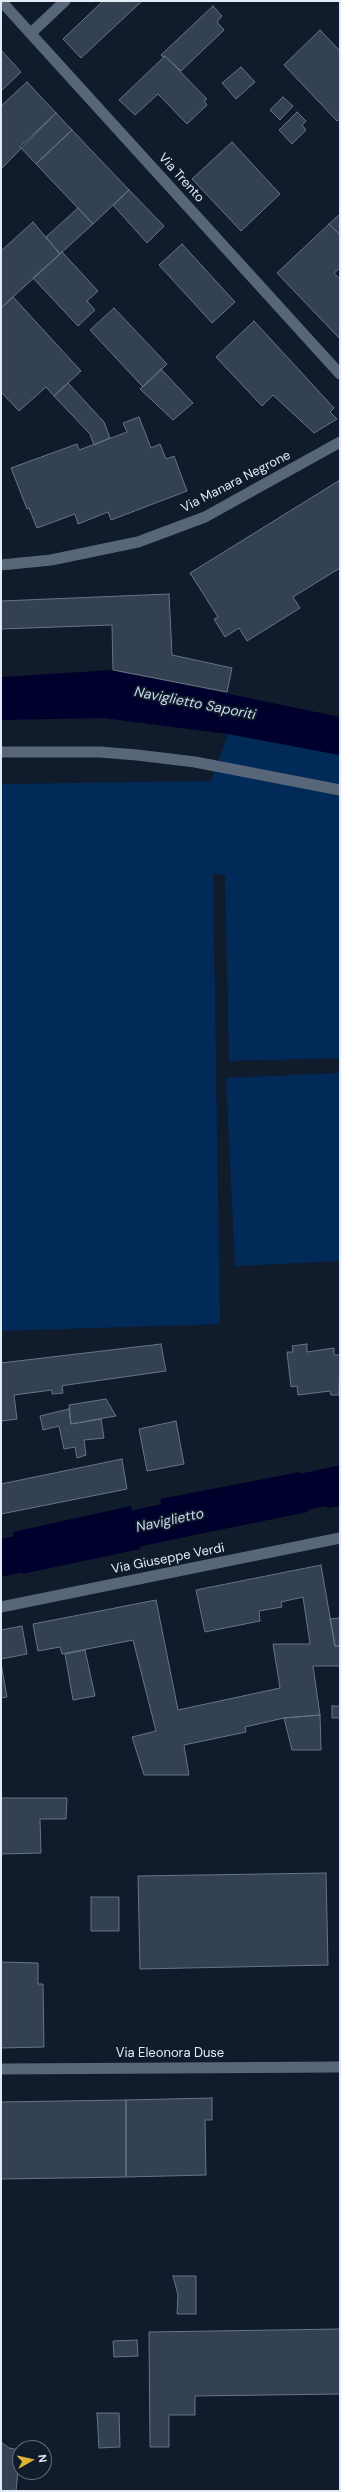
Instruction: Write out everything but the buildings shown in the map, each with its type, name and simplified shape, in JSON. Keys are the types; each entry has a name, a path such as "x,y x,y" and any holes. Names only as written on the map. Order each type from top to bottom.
{"street":[{"name":"Via Trento","path":"1,1 340,374"},
{"path":"31,33 65,1"},
{"name":"Via Manara Negrone","path":"1,565 51,560 138,542 205,517 340,442"},
{"path":"1,752 100,752 137,755 195,762 340,790"},
{"name":"Via Giuseppe Verdi","path":"1,1606 340,1538"},
{"name":"Via Eleonora Duse","path":"1,2069 340,2067"}],"shaded area":[{"path":"228,734 340,755 340,1058 229,1061 225,876 213,873 220,1324 1,1331 1,784 211,781"},
{"path":"340,1073 340,1261 235,1266 226,1078"}],"water":[{"name":"Naviglietto Saporiti","path":"113,670 340,717 340,755 228,734 103,718 1,720 1,677"},
{"path":"340,1471 340,1506 327,1508 321,1475"},
{"path":"300,1472 308,1512 169,1540 160,1499"},
{"path":"131,1506 140,1549 22,1574 13,1532"}],"waterway":[{"name":"Naviglietto","path":"1,1558 340,1484"}]}
